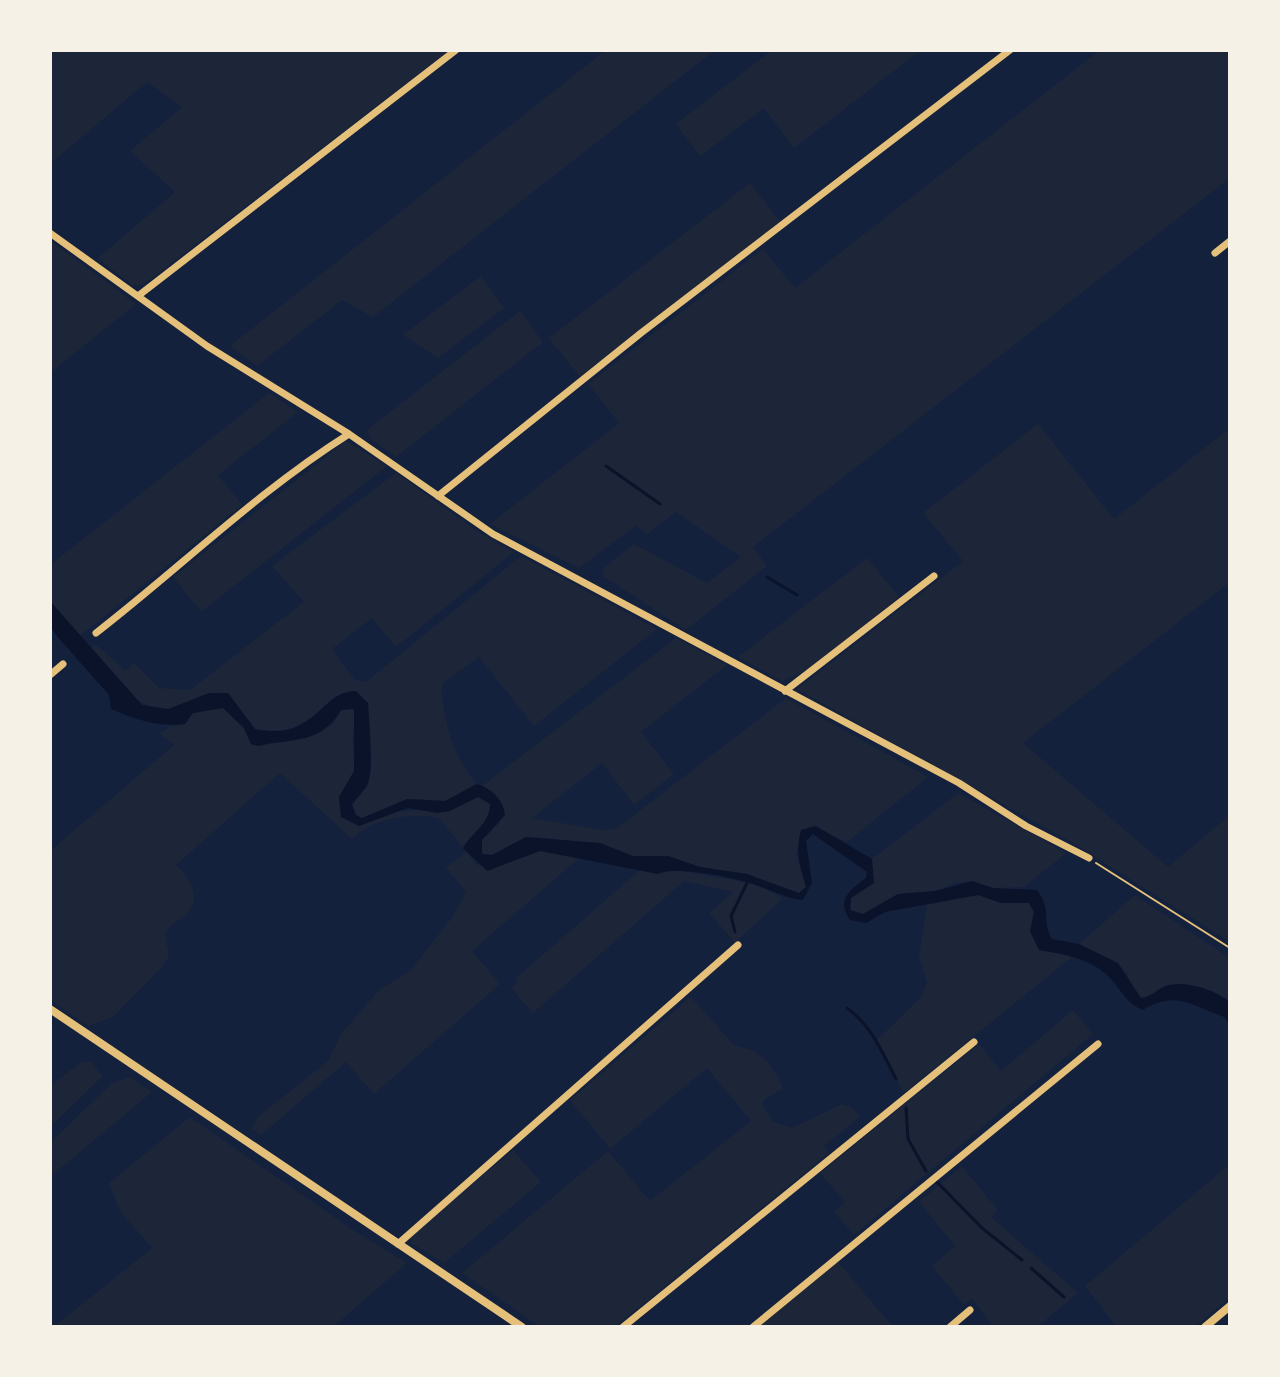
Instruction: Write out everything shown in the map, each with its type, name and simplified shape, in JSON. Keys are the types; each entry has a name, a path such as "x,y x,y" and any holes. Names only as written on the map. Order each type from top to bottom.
{"street":[{"path":"138,296 456,50"},
{"path":"438,496 641,333 1010,50"},
{"path":"50,233 207,346 349,434 493,534 959,783 1026,826 1089,858"},
{"path":"1215,253 1230,241"},
{"path":"96,633 152,590 240,511 349,434"},
{"path":"785,691 934,576"},
{"path":"50,675 63,664"},
{"path":"398,1244 738,945"},
{"path":"50,1009 522,1327"},
{"path":"623,1327 974,1042"},
{"path":"753,1327 1098,1044"},
{"path":"1205,1327 1230,1306"},
{"path":"950,1327 970,1310"}],"path":[{"path":"1089,858 1230,948"}],"shaded area":[{"path":"50,50 450,50 143,285 132,285 98,258 175,192 130,151 182,107 147,82 50,164"},
{"path":"606,50 715,50 373,317 342,300 257,366 230,346"},
{"path":"772,50 921,50 794,148 764,108 700,156 676,124"},
{"path":"1100,50 1230,50 1230,178 753,547 767,566 686,630 603,576 602,569 634,544 707,583 741,557 676,512 646,535 637,525 579,568 490,524 619,423 588,384 763,249 795,288"},
{"path":"750,183 780,222 580,377 549,338"},
{"path":"50,240 136,304 50,373"},
{"path":"481,276 504,308 438,358 403,335"},
{"path":"520,311 543,342 396,457 369,438 368,429"},
{"path":"269,393 298,412 218,475 242,505 79,637 50,601 50,565"},
{"path":"1038,424 1114,519 1230,428 1230,582 1023,743 1168,867 1230,815 1230,942 1078,846 797,689 963,561 923,513"},
{"path":"346,441 387,466 201,612 173,577"},
{"path":"396,473 480,533 514,552 396,647 372,618 332,649 355,680 366,682 521,556 657,629 534,726 479,657 443,683 441,691 452,740 477,784 445,801 417,799 362,818 356,815 352,805 367,787 371,771 368,703 339,695 301,724 280,730 255,729 228,693 211,695 168,709 145,704 125,689 91,650 95,644 126,671 134,663 159,688 190,690 304,602 272,566"},
{"path":"867,558 899,597 843,644 782,681 738,657"},
{"path":"50,601 142,705 168,709 209,693 228,693 255,729 276,731 305,722 334,698 356,691 368,703 371,744 368,783 352,805 356,815 362,818 407,799 445,801 477,784 496,795 505,815 482,840 482,854 492,855 526,837 600,843 633,856 668,856 700,867 747,874 799,893 806,887 798,852 801,830 816,826 872,859 874,883 851,898 850,910 863,914 898,894 935,891 972,881 993,888 1037,890 1045,904 1047,927 1052,939 1079,944 1118,963 1141,998 1176,984 1193,985 1217,994 1230,1002 1230,1024 1224,1017 1174,1000 1143,1010 1132,1004 1106,974 1091,964 1039,950 1030,931 1034,912 1029,903 1001,903 978,895 885,912 866,923 850,920 844,901 850,891 866,878 867,872 813,834 806,841 812,883 803,900 721,876 677,871 658,874 540,851 487,871 463,848 484,822 489,810 490,804 478,797 450,811 437,813 408,808 359,826 341,817 339,797 354,771 354,709 341,710 315,735 258,746 251,744 244,728 223,708 193,713 185,724 175,725 156,724 129,716 111,709 109,695 56,635 50,626"},
{"path":"676,638 727,665 641,732 674,774 634,805 602,763 532,818 603,830 616,829 786,698 928,777 847,842 808,826 796,854 806,887 799,894 747,874 700,867 668,856 640,858 550,838 526,837 492,855 481,853 482,840 500,823 492,792 482,786"},
{"path":"349,707 356,712 352,738 355,771 339,797 341,817 359,826 392,812 420,810 478,797 490,804 489,811 463,848 439,818 428,817 382,821 352,839 280,773 176,865 190,882 194,895 191,909 165,933 169,956 163,966 113,1017 88,1026 50,1000 50,851 174,745 160,734 170,726 185,724 193,713 223,708 244,728 251,744 258,746 333,725 341,710"},
{"path":"958,793 1066,853 1024,887 993,888 972,881 956,883 935,891 898,894 863,914 851,910 851,898 874,883 872,859"},
{"path":"540,851 579,858 472,951 500,984 374,1094 346,1062 261,1135 251,1128 259,1116 328,1061 341,1034 379,990 411,970 453,916 466,892 446,868 466,852 477,865 521,858"},
{"path":"672,869 754,884 783,898 735,943 709,913 733,892 684,881 533,1013 511,988 518,982 515,979 640,870 658,874"},
{"path":"978,895 1001,903 1029,903 1034,912 1030,931 1039,950 1073,956 904,1093 876,1041 921,997 927,983 919,956 927,905"},
{"path":"1135,895 1230,958 1230,1002 1225,997 1141,998 1134,993 1126,972 1079,944"},
{"path":"691,997 734,1045 752,1050 766,1060 778,1076 783,1089 762,1104 773,1122 792,1128 842,1104 853,1108 860,1117 824,1146 829,1153 615,1327 540,1327 462,1273 608,1151 650,1201 751,1121 707,1068 610,1149 570,1100"},
{"path":"1073,1010 1093,1034 854,1235 834,1212 845,1202 820,1173 979,1044 1001,1071"},
{"path":"82,1062 91,1062 103,1076 50,1127 50,1086"},
{"path":"130,1077 152,1092 50,1177 50,1143 112,1083"},
{"path":"190,1117 353,1230 407,1263 333,1327 50,1327 50,1321 55,1326 152,1248 120,1211 109,1183"},
{"path":"513,1150 541,1182 444,1263 410,1242 411,1237"},
{"path":"1230,1164 1230,1297 1195,1327 1117,1327 1085,1286"},
{"path":"962,1166 998,1210 991,1217 1078,1293 1037,1327 994,1327 972,1299 964,1305 932,1266 955,1246 919,1202"},
{"path":"837,1261 893,1327 757,1327"}],"waterway":[{"path":"606,466 660,504"},
{"path":"767,577 797,595"},
{"path":"735,932 731,916 748,881"},
{"path":"847,1008 870,1031 896,1079"},
{"path":"906,1108 908,1139 926,1171"},
{"path":"936,1181 982,1228 1022,1260"},
{"path":"1031,1268 1064,1297"}]}
